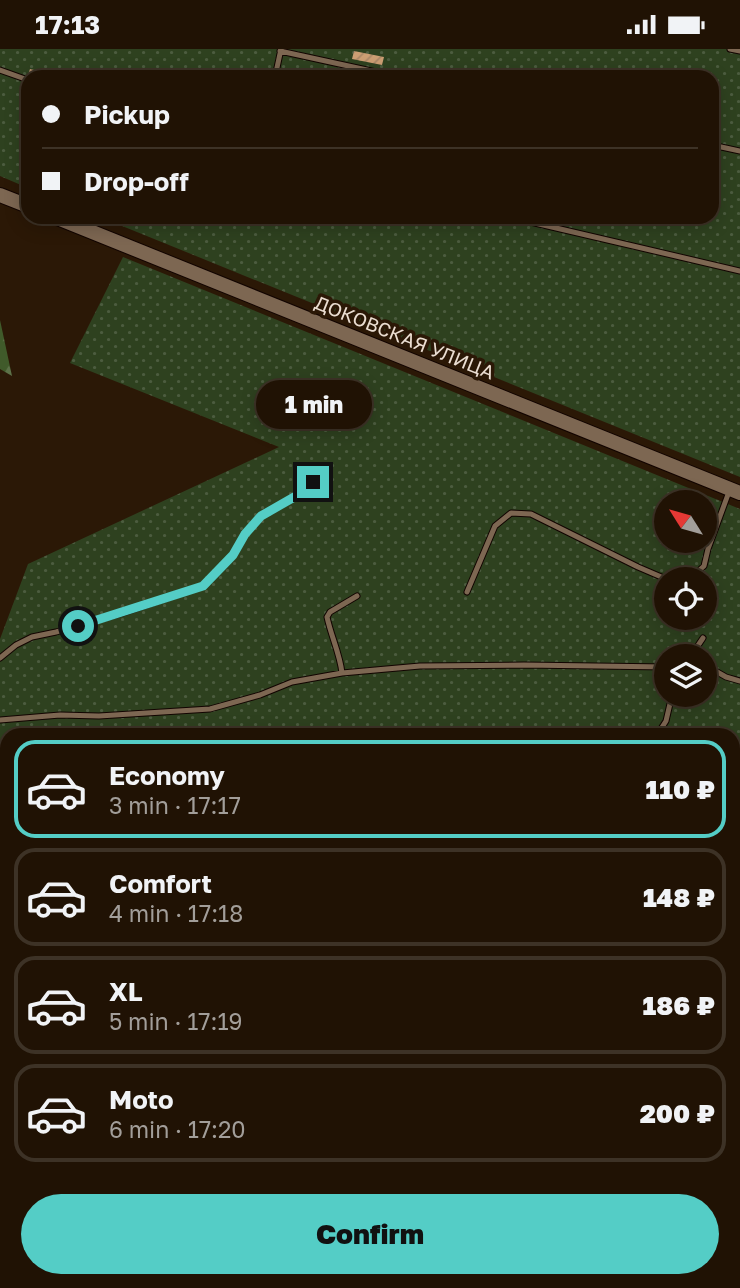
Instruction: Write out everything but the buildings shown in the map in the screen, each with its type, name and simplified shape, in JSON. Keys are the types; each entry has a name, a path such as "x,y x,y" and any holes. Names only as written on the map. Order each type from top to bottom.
{"street":[{"path":"0,195 21,203"},
{"name":"ДОКОВСКАЯ УЛИЦА","path":"72,224 735,491"}],"lane":[{"path":"730,49 740,51"},
{"path":"277,70 281,50 368,70"},
{"path":"0,69 21,77"},
{"path":"719,146 740,151"},
{"path":"539,224 740,271"},
{"path":"0,658 32,637 123,613 203,586 233,555 245,534 261,516 303,492 313,482"},
{"path":"467,591 495,526 511,513 531,514 666,579 692,577 704,566 708,549 735,491"},
{"path":"342,673 327,617 330,612 357,596"},
{"path":"699,644 703,638"},
{"path":"0,720 210,709 260,695 292,682 342,673 420,666 654,667"},
{"path":"717,672 740,681"},
{"path":"661,728 666,721 669,707"}],"green space":[{"path":"0,49 740,49 740,477 117,224 719,224 719,70 21,70 21,185 0,176"},
{"path":"123,257 693,490 654,490 654,553 718,553 718,500 740,509 740,728 0,728 0,639 28,564 279,447 70,363"},
{"path":"0,320 12,376 0,369"}],"route":[{"path":"78,626 203,586 233,555 245,534 261,516 303,492 313,482"}]}
